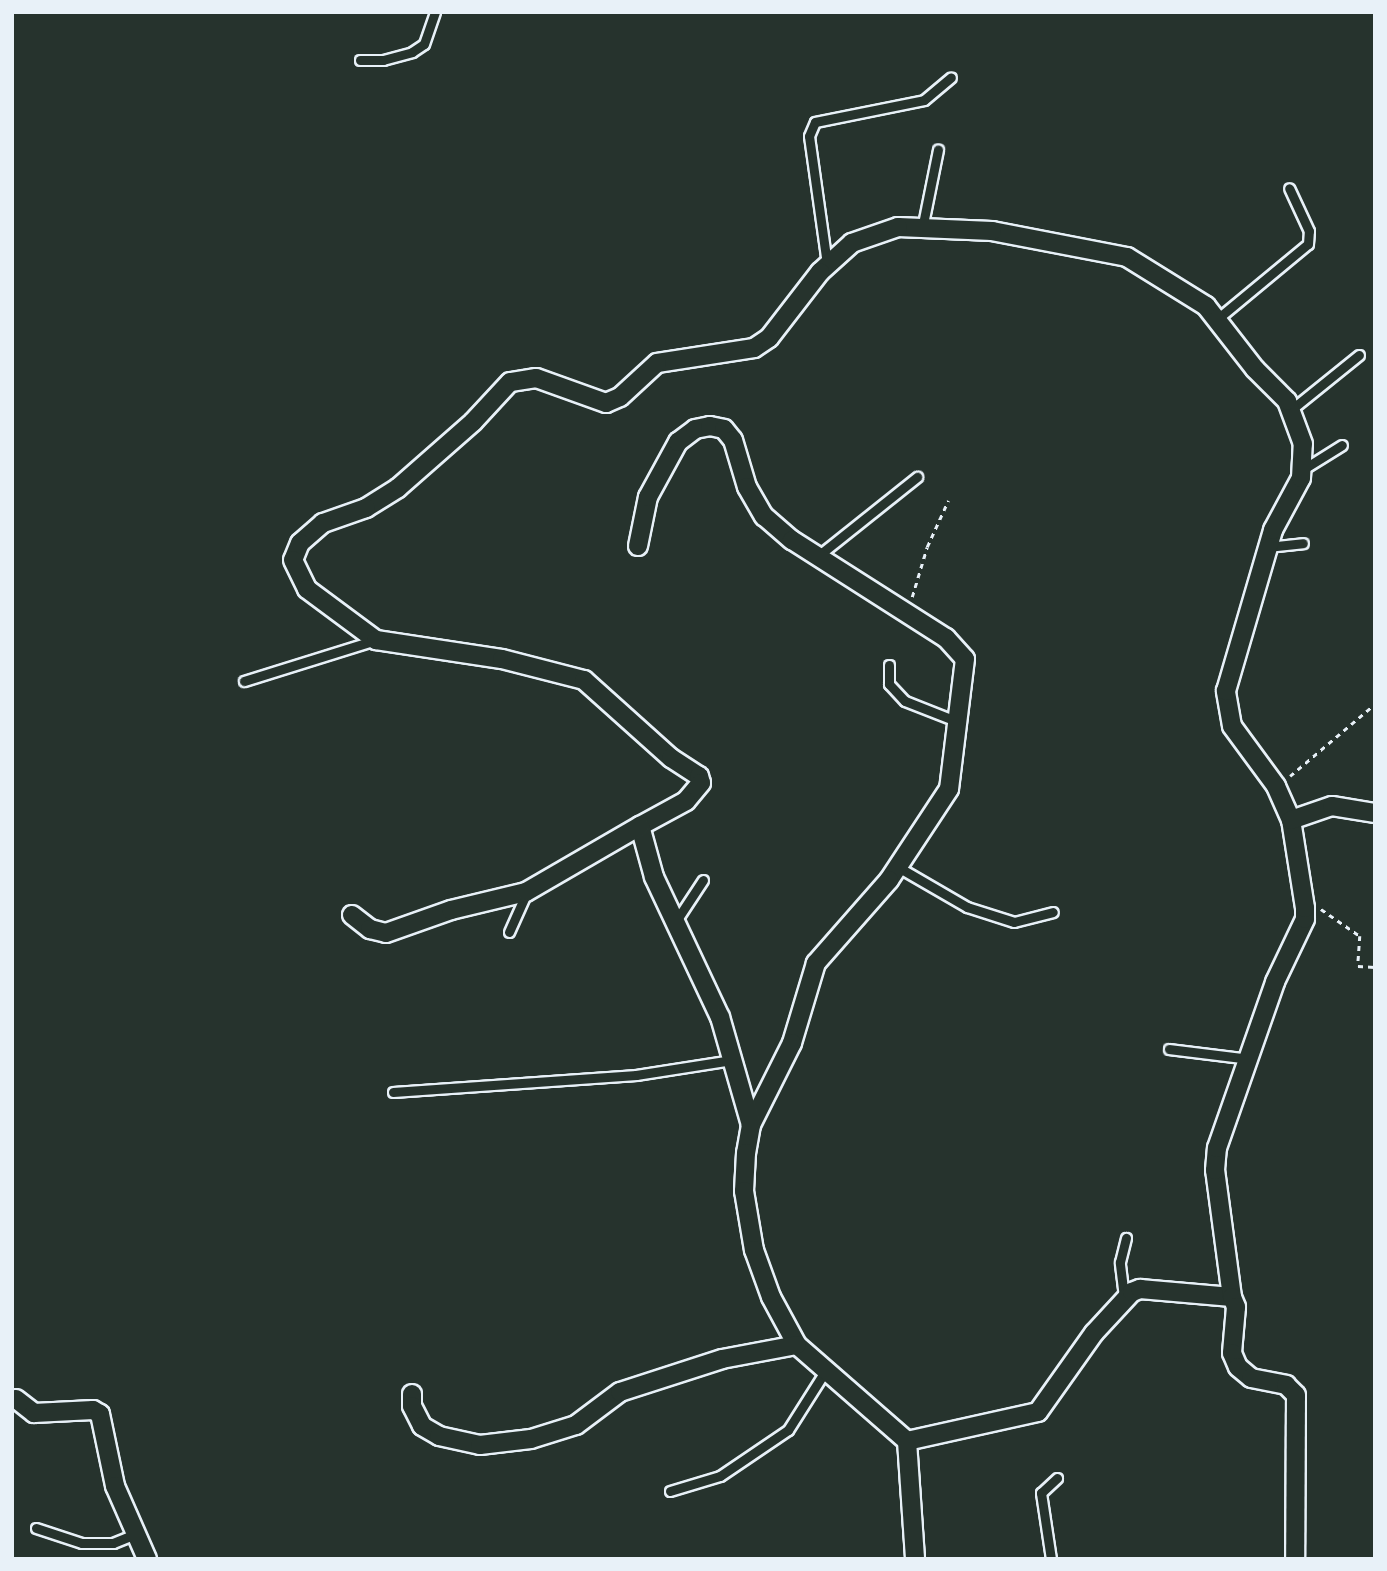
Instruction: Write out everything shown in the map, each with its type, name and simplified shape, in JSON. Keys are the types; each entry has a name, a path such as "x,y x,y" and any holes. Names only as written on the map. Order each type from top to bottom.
{"street":[{"path":"352,915 370,929 386,933 451,910 526,892 686,801 701,779 584,680 502,659 376,640 307,589 297,572 296,550 323,523 366,508 398,488 472,422 510,382 536,378 606,403 620,397 657,363 730,355 761,343 828,266 852,243 878,231 992,231 1106,250 1127,257 1195,298 1292,409 1303,444 1302,470 1267,547 1226,691 1233,726 1276,786 1291,820 1305,897 1305,919 1275,982 1222,1130 1215,1170 1232,1297 1236,1307 1232,1353 1238,1367 1251,1378 1286,1385 1296,1395 1295,1559"},
{"path":"638,546 648,497 661,468 678,442 710,426 724,429 733,440 747,486 764,516 818,556 962,651 965,671 948,789 898,867 816,963 792,1043 751,1125 744,1191 754,1250 771,1297 797,1345 907,1441 915,1559"},
{"path":"1291,820 1332,806 1375,813"},
{"path":"640,825 654,877 720,1017 751,1125"},
{"path":"907,1441 1038,1412 1124,1297 1140,1289 1232,1297"},
{"path":"411,1394 412,1406 422,1426 439,1436 480,1445 531,1439 576,1425 620,1392 722,1359 797,1345"},
{"path":"16,1399 34,1413 93,1410 100,1414 115,1486 147,1559"}],"lane":[{"path":"360,60 383,60 412,52 424,44 435,12"},
{"path":"828,266 809,136 815,122 924,100 951,77"},
{"path":"922,231 938,150"},
{"path":"1216,320 1308,244 1309,231 1289,188"},
{"path":"1292,409 1359,355"},
{"path":"1302,470 1342,445"},
{"path":"818,556 917,477"},
{"path":"1267,547 1303,543"},
{"path":"244,681 376,640"},
{"path":"889,665 890,684 905,701 956,721"},
{"path":"898,867 967,907 1014,922 1053,912"},
{"path":"676,921 704,880"},
{"path":"509,932 526,892"},
{"path":"1169,1049 1249,1059"},
{"path":"393,1092 636,1076 732,1060"},
{"path":"1124,1297 1120,1262 1126,1238"},
{"path":"670,1491 720,1476 788,1430 827,1370"},
{"path":"1051,1559 1041,1493 1057,1478"},
{"path":"36,1528 82,1543 113,1543 135,1534"}],"path":[{"path":"907,613 926,548 948,501"},
{"path":"1276,786 1375,704"},
{"path":"1305,897 1360,936 1357,966 1375,967"}]}
